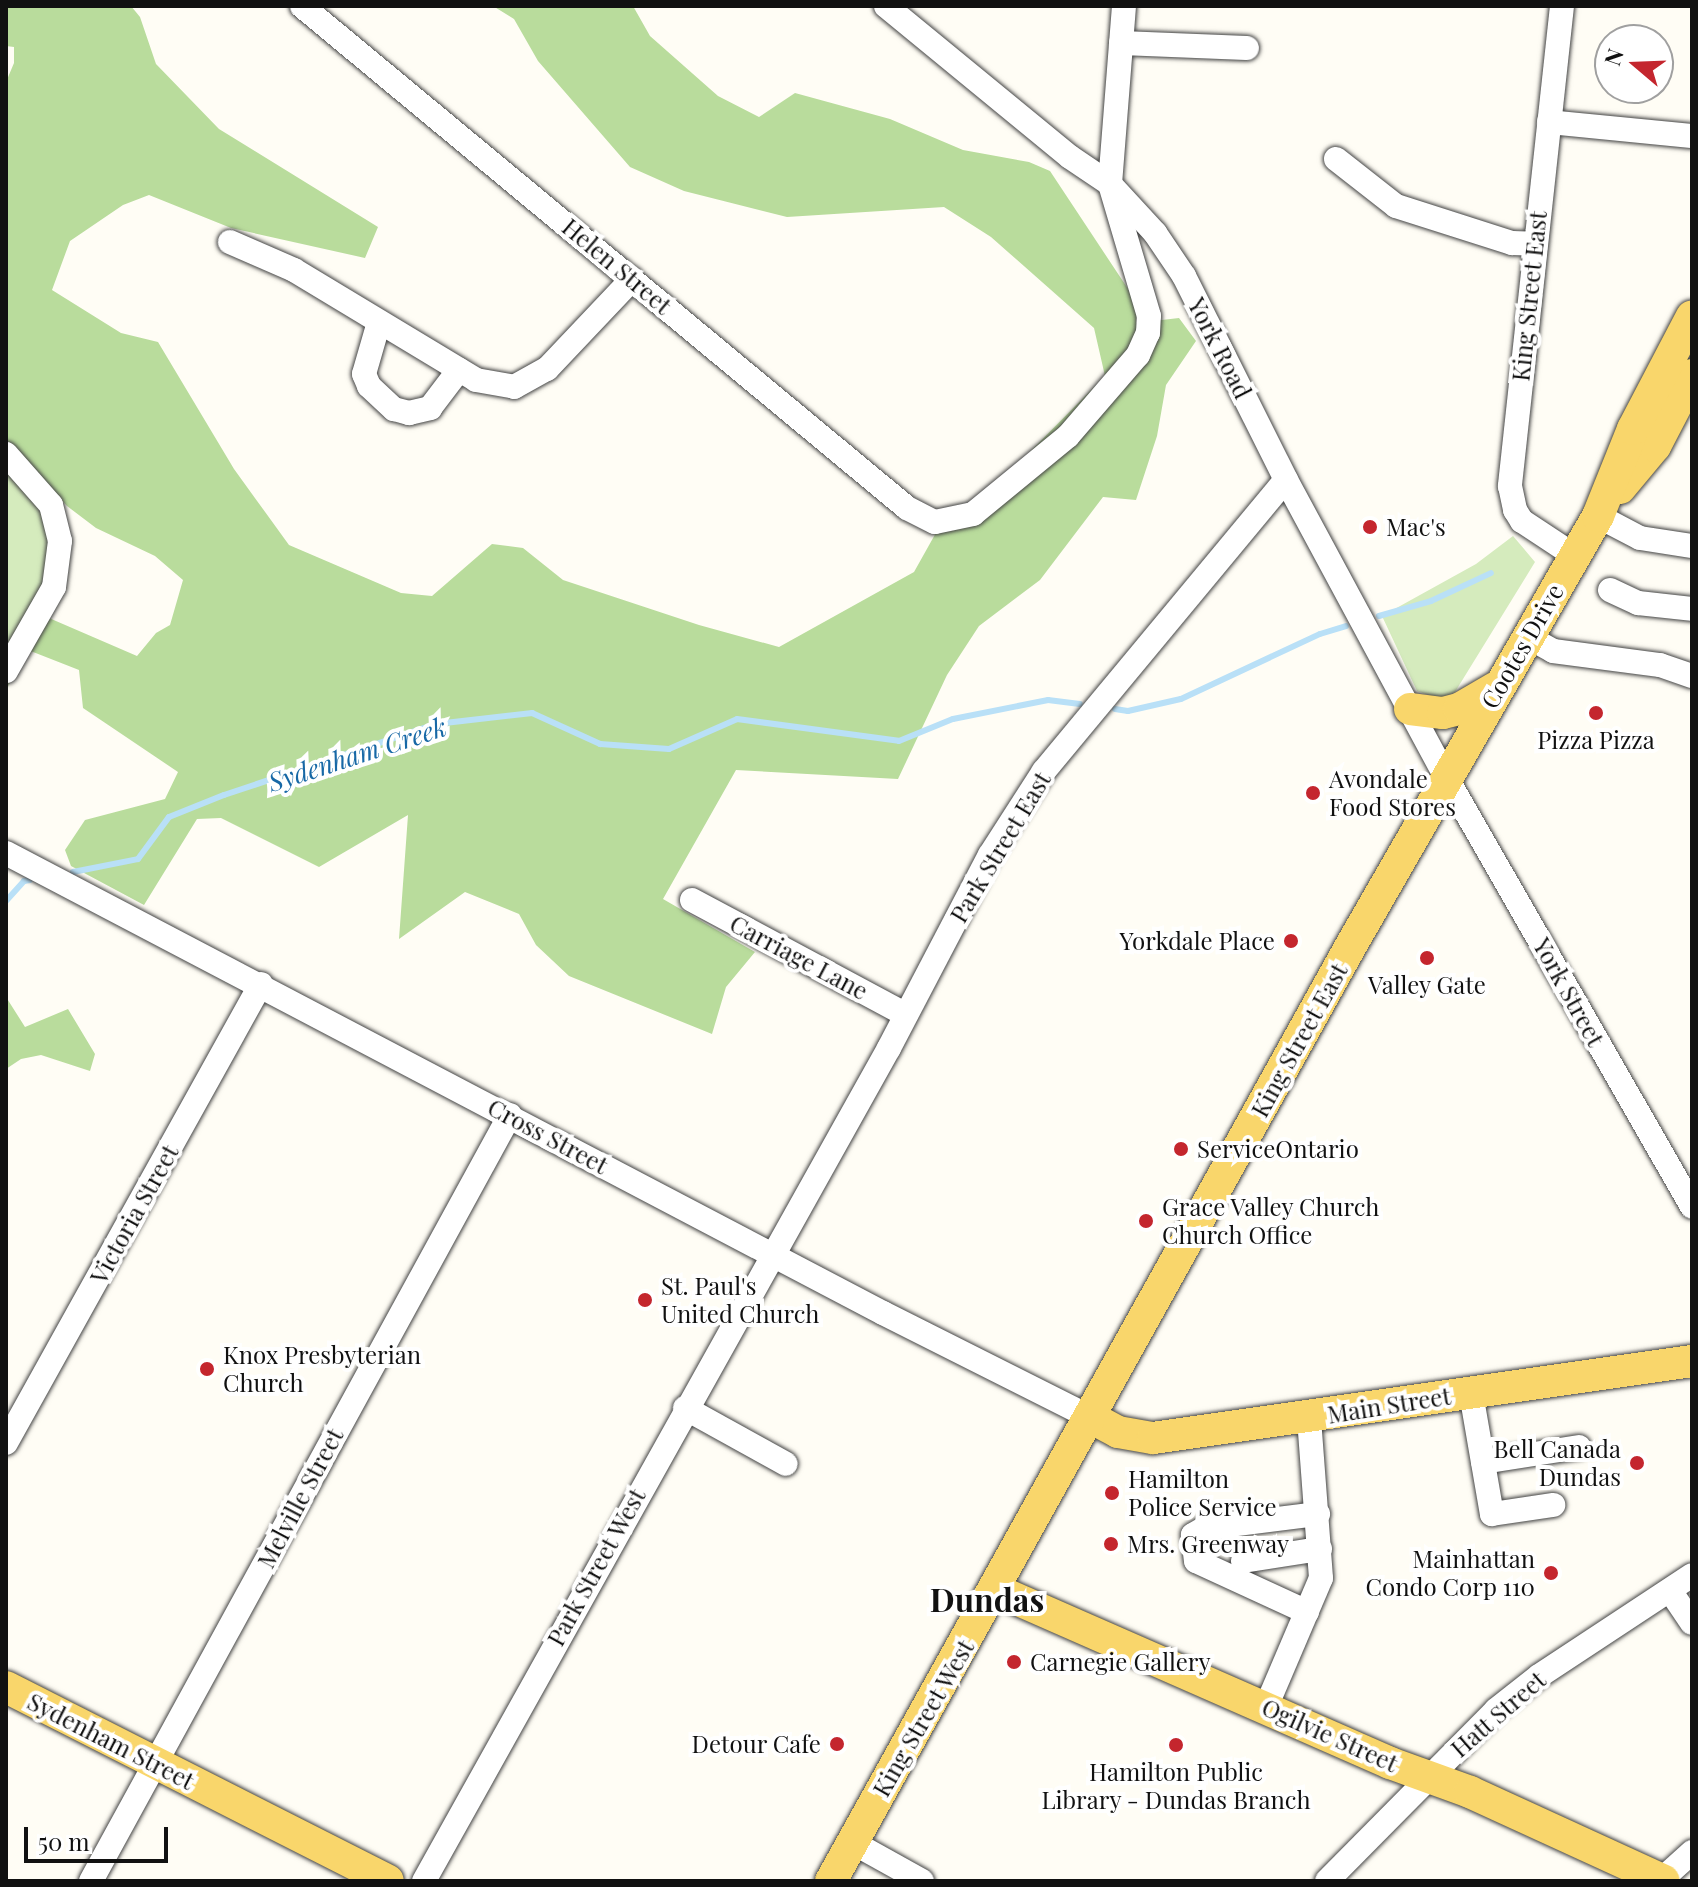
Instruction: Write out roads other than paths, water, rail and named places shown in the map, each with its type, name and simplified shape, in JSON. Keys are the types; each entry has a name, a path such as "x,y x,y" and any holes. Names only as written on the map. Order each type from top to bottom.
{"main road":[{"name":"Cootes Drive","path":"1446,777 1598,516 1633,429 1692,316"},
{"name":"Cootes Drive","path":"1598,516 1655,446 1692,375"},
{"path":"1410,709 1443,713 1459,709 1500,684"},
{"name":"King Street East","path":"1061,1472 1446,777"},
{"name":"Main Street","path":"1090,1417 1118,1432 1153,1438 1692,1361"},
{"name":"King Street West","path":"831,1881 1061,1472"},
{"name":"Ogilvie Street","path":"996,1590 1390,1763 1430,1776 1662,1880"},
{"name":"Sydenham Street","path":"6,1687 388,1881"}],"street":[{"name":"Helen Street","path":"302,6 907,508 935,522 973,514 985,505 1068,436 1138,355 1148,333 1149,316 1110,184"},
{"name":"York Road","path":"886,6 1070,157 1110,184 1155,233 1184,276 1286,480 1446,777"},
{"path":"1110,184 1124,6"},
{"name":"King Street East","path":"1562,6 1510,486 1515,510 1522,521 1575,556"},
{"path":"1121,43 1247,48"},
{"path":"1549,122 1692,136"},
{"path":"1336,159 1396,206 1512,243 1535,244"},
{"path":"230,242 294,270 476,380 514,387 547,369 632,279"},
{"path":"379,322 364,374 369,386 394,409 409,413 430,408 459,370"},
{"path":"6,454 51,505 60,541 54,587 6,671"},
{"name":"Park Street East","path":"772,1254 990,855 1044,771 1286,480"},
{"path":"1598,516 1640,538 1692,546"},
{"path":"1610,590 1638,603 1692,609"},
{"path":"1528,637 1553,651 1660,665 1692,663"},
{"path":"1660,665 1692,676"},
{"name":"York Street","path":"1446,777 1690,1200"},
{"name":"Cross Street","path":"6,853 1090,1417"},
{"name":"Carriage Lane","path":"692,900 905,1014"},
{"name":"Victoria Street","path":"6,1443 261,984"},
{"name":"Melville Street","path":"91,1881 510,1115"},
{"name":"Park Street West","path":"424,1881 772,1254"},
{"path":"1471,1393 1492,1514 1553,1505"},
{"path":"685,1408 786,1464"},
{"path":"1266,1707 1321,1578 1309,1417"},
{"path":"1483,1462 1579,1447"},
{"path":"1307,1612 1196,1561 1193,1535 1205,1528 1318,1514"},
{"path":"1243,1561 1320,1549"},
{"name":"Hatt Street","path":"1327,1881 1496,1710 1539,1676 1671,1592 1692,1575"},
{"path":"1671,1592 1692,1623"},
{"path":"852,1842 922,1881"},
{"path":"1662,1880 1692,1852"}],"waterway":[{"name":"Sydenham Creek","path":"1379,616 1431,601 1491,573"},
{"name":"Sydenham Creek","path":"1115,709 1128,711 1181,699 1320,634 1346,626"},
{"name":"Sydenham Creek","path":"73,872 138,859 169,817 224,795 436,724 532,713 600,744 669,749 737,719 899,741 953,719 1048,700 1080,704"},
{"name":"Sydenham Creek","path":"6,901 24,881 30,880"}],"place":[{"name":"Mac's","path":"1370,527"},
{"name":"Pizza Pizza","path":"1596,713"},
{"name":"Avondale Food Stores","path":"1313,793"},
{"name":"Yorkdale Place","path":"1291,941"},
{"name":"Valley Gate","path":"1427,958"},
{"name":"ServiceOntario","path":"1181,1149"},
{"name":"Grace Valley Church Church Office","path":"1146,1221"},
{"name":"St. Paul's United Church","path":"645,1300"},
{"name":"Knox Presbyterian Church","path":"207,1369"},
{"name":"Bell Canada Dundas","path":"1637,1463"},
{"name":"Hamilton Police Service","path":"1112,1493"},
{"name":"Mrs. Greenway","path":"1111,1544"},
{"name":"Mainhattan Condo Corp 110","path":"1551,1573"},
{"name":"Carnegie Gallery","path":"1014,1662"},
{"name":"Detour Cafe","path":"837,1744"},
{"name":"Hamilton Public Library - Dundas Branch","path":"1176,1745"}],"district":[{"name":"Dundas","path":"987,1599"}]}
